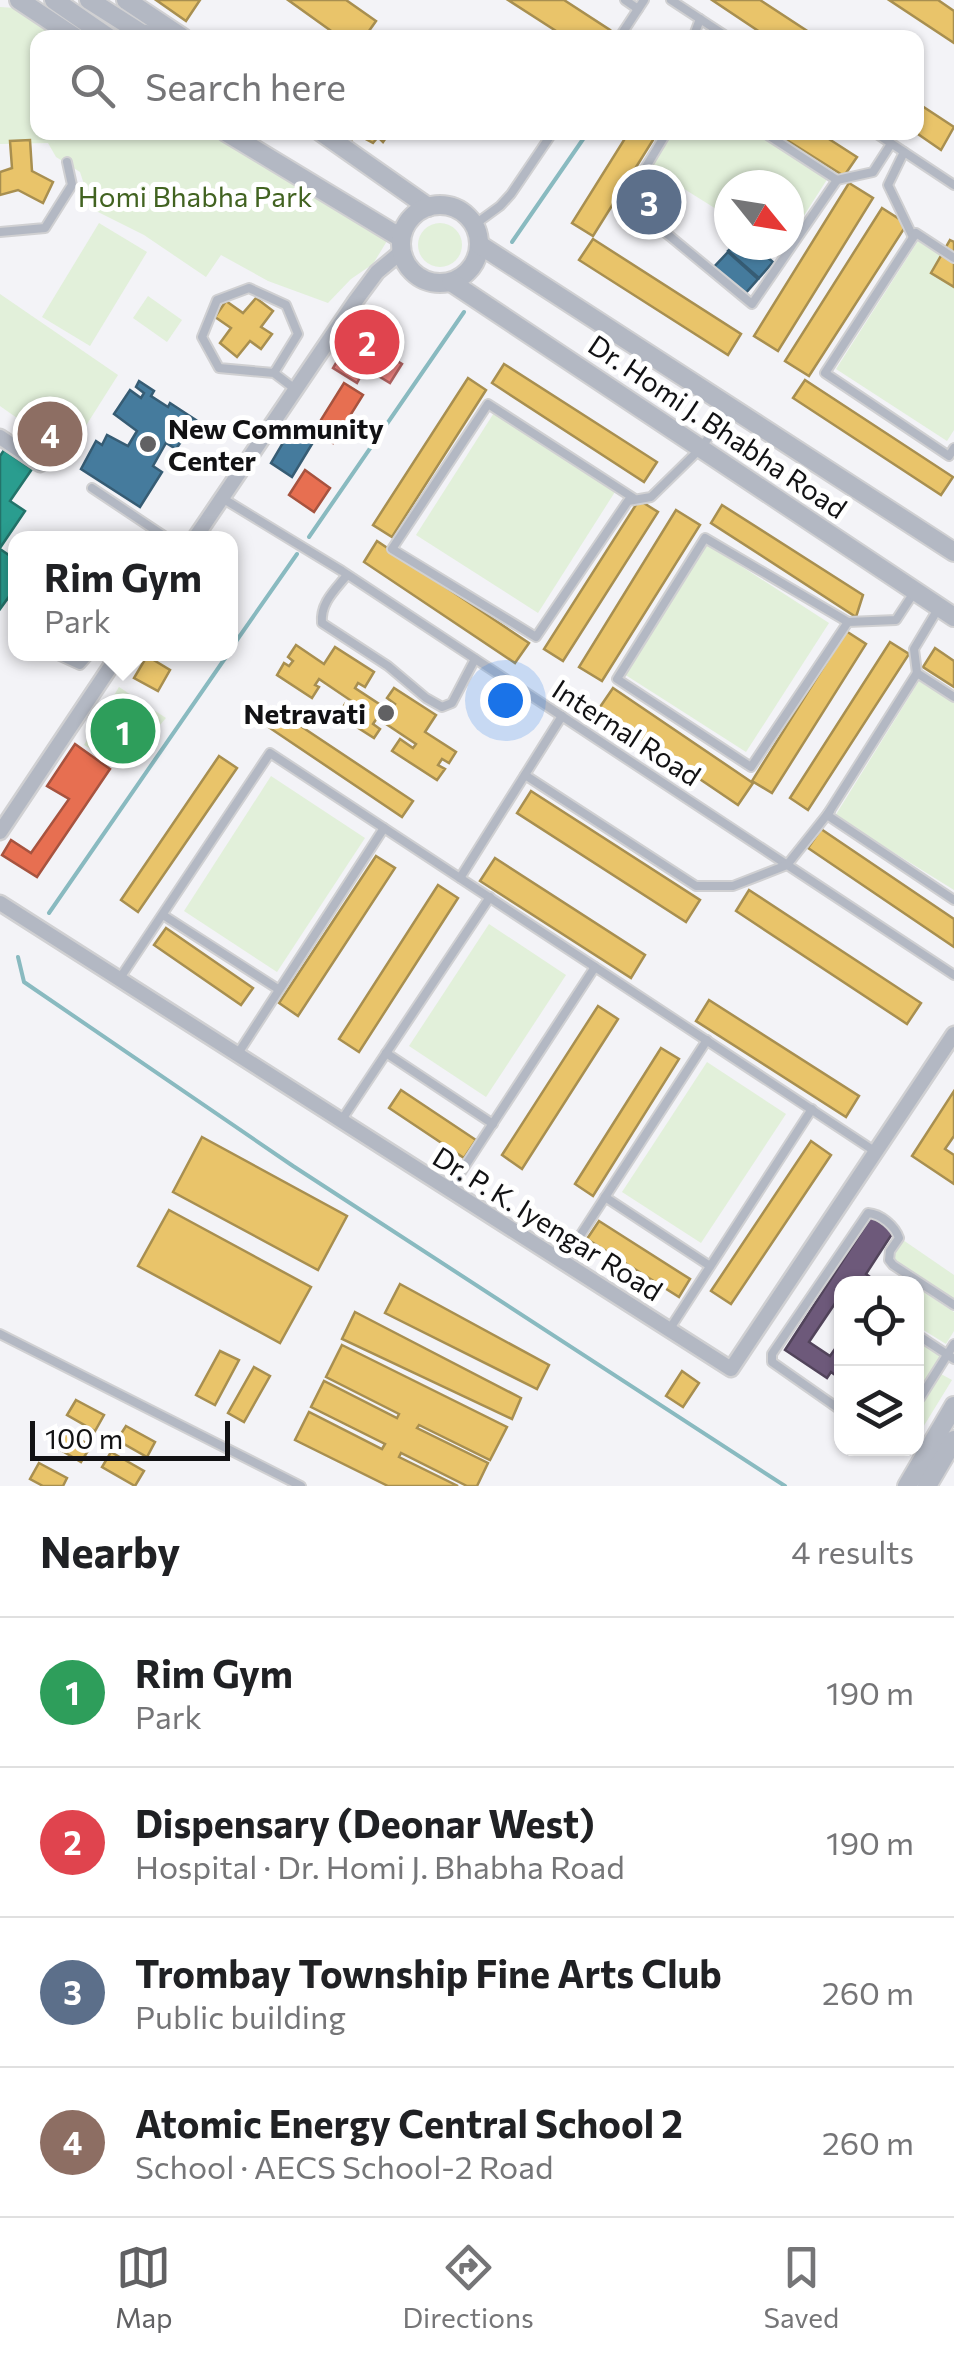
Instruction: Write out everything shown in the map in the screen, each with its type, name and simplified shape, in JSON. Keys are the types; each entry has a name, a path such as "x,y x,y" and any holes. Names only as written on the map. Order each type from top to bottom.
{"street":[{"path":"19,0 64,30"},
{"path":"54,0 97,30"},
{"path":"89,0 136,30"},
{"path":"126,0 171,30"},
{"path":"238,140 401,245"},
{"path":"332,140 428,207"},
{"path":"442,205 466,215 480,245 470,269 451,282 439,284 415,275 406,265 401,245 406,224 416,214 442,205"},
{"path":"201,531 230,478 377,272 401,245"},
{"name":"Dr. Homi J. Bhabha Road","path":"480,245 952,549"},
{"name":"Dr. Homi J. Bhabha Road","path":"451,282 946,612"},
{"path":"0,437 40,464"},
{"path":"0,832 114,661"},
{"name":"Dr. P. K. Iyengar Road","path":"0,904 730,1369 954,1034"},
{"path":"907,1486 954,1406"},
{"path":"926,1486 954,1440"}],"lane":[{"path":"624,0 638,9"},
{"path":"624,30 644,0"},
{"path":"672,0 717,30"},
{"path":"695,30 700,19"},
{"path":"474,226 511,194 548,140"},
{"path":"663,140 626,200 752,304 836,180 874,172 891,144"},
{"path":"775,140 836,180"},
{"path":"885,140 954,185"},
{"path":"904,152 888,185 913,237"},
{"path":"0,232 44,228 72,185 67,162"},
{"path":"954,258 916,233 825,373 948,456 954,448"},
{"path":"274,373 298,334 286,305 249,288 217,300 202,337 218,368 274,373 296,389"},
{"path":"635,499 488,404 392,549 536,637 628,500 635,499 651,496 701,448 730,407"},
{"path":"92,488 156,531"},
{"name":"Internal Road","path":"222,498 347,575 954,975"},
{"path":"848,622 751,767 617,680 705,538 848,622 896,620 916,591"},
{"path":"347,575 326,601 322,623 388,666 426,698 442,707 452,702 476,660"},
{"path":"525,775 696,886 733,886 787,865 830,811 917,673 914,648 946,612"},
{"path":"917,673 954,697"},
{"path":"460,878 562,716"},
{"path":"119,980 270,753 876,1152"},
{"path":"830,811 827,815 954,900"},
{"path":"237,1055 384,828"},
{"path":"341,1121 490,897"},
{"path":"162,915 278,989"},
{"path":"450,1190 595,967"},
{"path":"563,1262 707,1040"},
{"path":"386,1053 493,1124"},
{"path":"669,1330 812,1109"},
{"path":"605,1197 710,1266"},
{"path":"834,1405 772,1362 772,1354 868,1212 896,1228 899,1238 888,1260 954,1305"},
{"path":"0,1334 301,1486"},
{"path":"924,1339 951,1357"},
{"path":"924,1393 951,1357 954,1344"}],"green space":[{"name":"Homi Bhabha Park","path":"0,7 15,8 49,30 30,30 30,140 221,140 387,241 373,264 351,279 328,303 268,281 221,255 206,277 144,235 92,209 80,172 56,157 48,143 0,144"},
{"path":"666,140 767,140 828,178 804,216 804,170 714,170 714,208 649,167"},
{"path":"99,223 147,252 90,346 42,317"},
{"path":"440,223 456,229 462,245 456,261 440,267 424,261 418,245 424,229"},
{"path":"918,241 954,264 954,430 947,441 836,369"},
{"path":"0,294 118,375 68,454 0,406"},
{"path":"148,296 182,320 167,342 133,318"},
{"path":"499,405 620,484 538,613 416,535"},
{"path":"707,544 829,623 746,752 624,674"},
{"path":"919,681 954,703 954,890 835,816"},
{"path":"119,687 166,718 140,748 117,765 84,745"},
{"path":"271,776 365,838 277,972 184,911"},
{"path":"489,924 566,975 486,1097 409,1046"},
{"path":"707,1062 786,1114 701,1243 622,1192"},
{"path":"903,1240 954,1275 954,1299 924,1276 893,1257"},
{"path":"924,1292 954,1312 954,1331 946,1344 924,1330"},
{"path":"924,1343 940,1353 941,1358 924,1384"},
{"path":"941,1374 952,1380 924,1426 924,1402"}],"building: Homes":[{"path":"156,0 200,0 186,21"},
{"path":"288,0 346,0 376,21 370,30 330,30"},
{"path":"508,0 564,0 610,30 555,30"},
{"path":"712,0 760,0 806,30 757,30"},
{"path":"889,0 938,0 954,11 954,43"},
{"path":"924,107 954,127 941,150 924,138"},
{"path":"30,140 32,171 53,182 43,203 18,190 0,195 0,172 12,168 10,141"},
{"path":"624,140 653,140 593,236 572,223"},
{"path":"787,140 830,140 857,157 844,176"},
{"path":"849,183 873,198 778,351 754,336"},
{"path":"882,208 907,224 809,376 785,361"},
{"path":"593,239 741,334 728,355 579,260"},
{"path":"950,240 954,242 954,287 931,273"},
{"path":"256,298 273,311 261,327 272,334 261,349 250,341 237,357 220,343 231,328 215,317 226,301 243,313"},
{"path":"504,364 657,462 644,482 492,383"},
{"path":"468,378 486,390 392,537 373,525"},
{"path":"805,380 953,477 941,495 793,398"},
{"path":"639,500 658,512 563,661 544,649"},
{"path":"722,505 863,595 856,617 711,523"},
{"path":"676,510 700,525 602,681 579,667"},
{"path":"377,541 529,643 515,663 364,562"},
{"path":"846,631 866,644 772,793 752,781"},
{"path":"890,642 909,654 808,810 790,798"},
{"name":"Netravati","path":"296,645 324,664 335,647 374,672 365,687 358,683 355,688 390,711 395,704 387,698 394,688 436,715 425,732 456,752 449,763 442,759 438,765 445,769 437,780 392,751 400,739 413,748 416,744 377,718 373,724 380,729 374,738 338,715 345,704 350,707 353,702 319,679 312,698 277,675 284,663 289,666 293,661 288,657"},
{"path":"935,648 954,661 954,687 923,667"},
{"path":"144,661 155,661 170,670 158,691 134,678"},
{"path":"613,688 753,783 738,805 598,710"},
{"path":"272,707 413,801 402,817 261,722"},
{"path":"219,756 237,768 138,912 121,900"},
{"path":"531,791 700,900 686,922 517,813"},
{"path":"821,829 954,919 954,947 808,848"},
{"path":"376,856 395,868 298,1016 279,1003"},
{"path":"495,858 645,955 631,978 480,881"},
{"path":"438,885 458,898 359,1052 339,1039"},
{"path":"749,890 921,1003 907,1024 736,911"},
{"path":"166,928 253,988 241,1005 154,945"},
{"path":"709,1000 859,1096 846,1117 696,1021"},
{"path":"598,1006 618,1019 522,1169 502,1155"},
{"path":"661,1048 679,1059 593,1196 575,1184"},
{"path":"401,1090 476,1140 464,1158 389,1108"},
{"path":"954,1091 954,1136 945,1149 954,1155 954,1184 912,1156"},
{"path":"202,1137 347,1216 318,1270 173,1192"},
{"path":"811,1141 831,1155 731,1304 711,1291"},
{"path":"169,1210 311,1287 280,1343 138,1266"},
{"path":"599,1221 690,1279 679,1297 587,1239"},
{"path":"400,1284 549,1365 537,1389 385,1313"},
{"path":"355,1312 521,1398 512,1419 342,1339"},
{"path":"342,1345 507,1427 490,1460 419,1425 417,1428 488,1463 477,1486 467,1486 401,1453 399,1457 458,1486 388,1486 295,1440 309,1412 382,1449 385,1444 311,1407 324,1381 397,1418 399,1414 326,1377"},
{"path":"220,1351 239,1360 215,1405 196,1395"},
{"path":"254,1367 270,1376 244,1422 228,1413"},
{"path":"682,1371 699,1383 683,1407 666,1396"},
{"path":"76,1400 104,1415 95,1431 67,1415"},
{"path":"126,1426 155,1442 147,1457 117,1440"},
{"path":"64,1430 91,1446 81,1462 54,1446"},
{"path":"111,1452 144,1471 135,1486 102,1467"},
{"path":"39,1463 67,1478 63,1486 43,1486 30,1479"}],"building: Shops":[{"path":"344,383 363,395 333,443 314,431"},
{"path":"305,470 330,488 314,512 289,495"},
{"path":"75,744 110,769 37,877 2,855 11,840 31,853 69,799 47,786"}],"building: Offices":[{"path":"871,1217 894,1231 866,1274 869,1276 834,1276 834,1305 809,1342 830,1356 834,1350 834,1374 831,1372 827,1378 785,1350"}],"building: Schools":[{"path":"4,450 32,469 10,501 25,511 0,548 0,456"},
{"path":"0,549 8,554 8,598 0,609"}],"building: Health":[{"path":"363,317 390,333 380,351 402,364 390,383 365,368 357,383 333,368"}],"building: Public":[{"path":"646,187 665,201 652,218 633,204"},
{"path":"720,260 737,260 758,279 744,295 713,268"},
{"path":"738,260 771,260 759,278"},
{"name":"New Community Center","path":"139,381 154,391 151,396 196,420 176,449 166,443 153,466 162,472 140,507 81,469 96,441 102,445 107,435 128,446 137,431 114,414 130,390 141,398 144,393 136,387"},
{"path":"294,424 315,439 292,477 271,463"}],"waterway":[{"path":"512,242 582,140"},
{"path":"309,537 464,312"},
{"path":"238,639 297,554"},
{"path":"49,913 223,661"},
{"path":"18,957 24,982 293,1166 785,1486"}],"place":[{"name":"Trombay Township Fine Arts Club","path":"649,202"},
{"name":"Dispensary (Deonar West)","path":"367,342"},
{"name":"Atomic Energy Central School 2","path":"50,434"},
{"name":"New Community Center","path":"148,444"},
{"name":"Netravati","path":"386,713"},
{"name":"Rim Gym","path":"123,731"}]}
